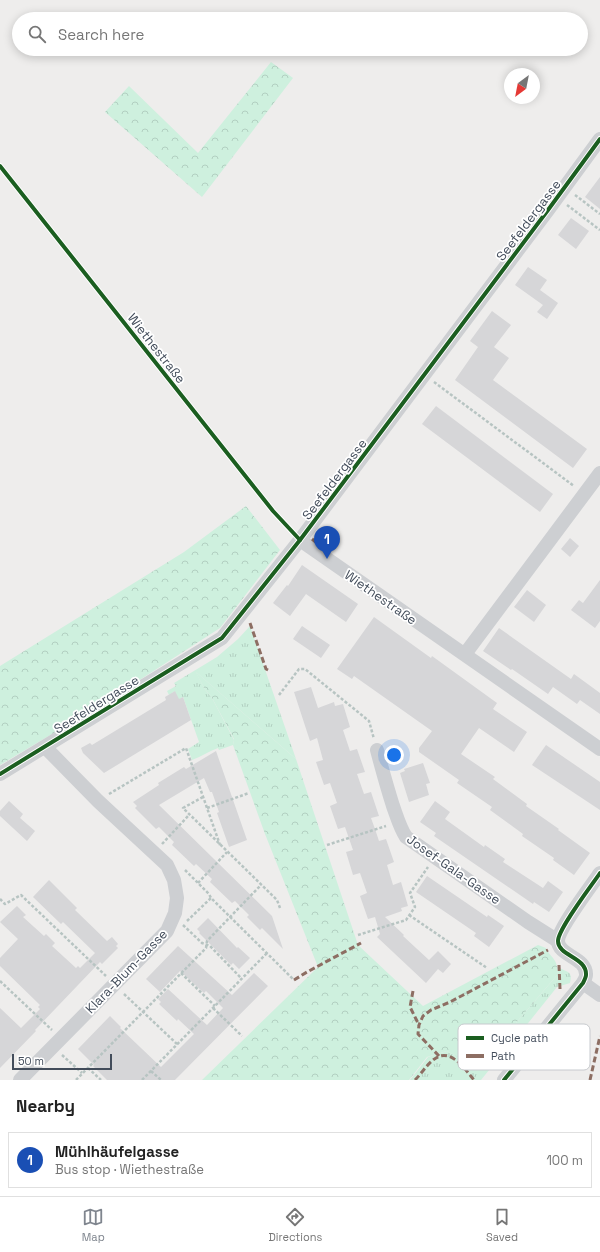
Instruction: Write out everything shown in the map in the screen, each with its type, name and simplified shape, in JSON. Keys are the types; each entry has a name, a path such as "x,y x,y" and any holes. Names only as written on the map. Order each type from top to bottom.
{"street":[{"name":"Seefeldergasse","path":"0,774 222,638 300,540 425,375 600,139"},
{"path":"465,654 600,473"},
{"name":"Wiethestraße","path":"300,540 600,749"},
{"name":"Klara-Blum-Gasse","path":"20,1080 167,931 175,913 177,898 174,880 167,865 98,801 45,747"},
{"name":"Josef-Gala-Gasse","path":"377,750 384,779 398,822 406,837 528,922 558,941 560,947 584,966 586,975 583,983"},
{"path":"558,941 565,923 600,873"},
{"path":"550,1024 583,983 600,995"},
{"path":"504,1080 512,1070"}],"path":[{"path":"561,192 600,214"},
{"path":"561,192 600,230"},
{"path":"425,375 584,494"},
{"path":"279,695 299,669 305,669 369,721 377,750"},
{"path":"98,801 186,748 220,845"},
{"path":"207,808 249,793"},
{"path":"203,797 183,808 277,900 280,908"},
{"path":"160,846 189,815"},
{"path":"327,845 398,822"},
{"path":"198,883 227,852"},
{"path":"358,935 406,920 415,907 410,893 435,857"},
{"path":"181,866 209,894 211,898 294,980"},
{"path":"76,1080 206,948 207,941 262,885"},
{"path":"0,899 5,904 21,895 177,1044"},
{"path":"211,898 183,925 202,943 210,946 241,978"},
{"path":"409,915 487,968"},
{"path":"142,1080 267,953"},
{"path":"181,974 242,1036"},
{"path":"0,981 56,1042 82,1073"},
{"path":"88,1068 101,1080"},
{"path":"151,1071 161,1080"}],"green space":[{"path":"271,62 293,78 202,197 105,112 129,86 198,153"},
{"path":"246,506 280,550 220,628 104,703 0,765 0,666 184,552"},
{"path":"250,626 296,759 196,672 204,688 212,698 234,740 233,745 219,750 218,748 192,760 188,749 199,742 183,697 173,703 175,691 169,695 167,691 176,686 174,683 217,657 238,639"},
{"path":"195,671 296,759 358,945 423,1006 538,945 546,948 555,961 558,974 516,1024 458,1024 458,1057 447,1051 427,1057 409,1080 202,1080 318,967 265,834 233,745 234,739 212,698 204,688"},
{"path":"558,967 568,972 571,976 570,983 557,987 527,1024 516,1024 516,1023 558,974"},
{"path":"447,1051 458,1057 458,1070 489,1070 481,1080 410,1080 428,1057"}],"building":[{"path":"600,177 600,209 585,197"},
{"path":"571,218 589,231 576,249 558,235"},
{"path":"528,267 547,280 540,290 558,303 547,319 537,312 543,305 515,285"},
{"path":"492,311 511,325 494,347 509,358 493,380 587,449 573,468 455,380 478,347 470,341"},
{"path":"436,406 553,494 540,512 422,424"},
{"path":"570,538 579,546 570,557 561,549"},
{"path":"302,565 358,604 346,622 306,594 290,616 273,603 287,585 288,586"},
{"path":"600,580 600,621 595,628 571,610 579,600 583,603"},
{"path":"527,590 546,605 534,622 514,607"},
{"path":"374,617 431,658 432,656 497,703 493,709 527,732 514,752 479,728 461,754 495,777 493,779 527,804 526,806 590,853 574,875 553,860 554,858 522,836 523,834 490,810 492,807 457,783 459,780 419,752 419,748 432,731 354,676 352,679 337,669"},
{"path":"302,626 330,645 321,658 293,639"},
{"path":"499,628 571,679 574,674 600,693 600,714 580,700 577,704 553,687 548,694 483,651"},
{"path":"311,687 318,708 334,702 335,706 343,704 350,727 343,730 350,751 357,749 365,772 357,774 364,794 371,792 379,816 371,818 379,841 386,839 394,862 387,865 393,885 401,882 408,906 401,908 402,911 385,917 429,960 438,951 451,964 443,973 438,969 426,983 377,937 380,934 375,917 368,919 360,896 367,893 360,873 353,875 346,852 353,850 345,827 338,829 330,806 337,803 330,783 324,785 316,762 323,760 317,738 310,741 294,692"},
{"path":"175,691 179,699 183,697 191,720 104,773 83,753 81,748 90,743 92,745 166,700 165,697"},
{"path":"546,745 600,782 600,810 532,765"},
{"path":"216,751 247,840 229,847 217,813 219,812 212,792 210,792 204,778 159,805 272,916 283,949 262,928 260,930 247,917 249,915 235,901 232,903 210,882 212,879 196,864 194,866 172,845 174,842 159,827 156,829 135,808 137,806 133,802 159,785 158,783 184,767 186,769"},
{"path":"423,763 430,783 426,784 429,795 409,802 400,773 405,771 404,769"},
{"path":"9,801 23,814 20,818 35,831 27,841 0,816 0,811"},
{"path":"435,801 450,812 445,819 484,847 485,845 505,859 503,862 543,888 548,881 563,892 549,912 534,902 533,904 434,836 436,833 420,822"},
{"path":"427,876 487,917 488,915 504,926 489,947 474,936 476,933 416,892"},
{"path":"49,880 77,908 75,910 107,941 112,937 118,944 116,946 118,948 102,964 100,962 0,1068 0,1008 21,1028 40,1009 38,1007 40,1005 0,966 0,958 18,939 0,922 17,906 26,915 23,917 44,936 46,934 55,943 52,946 76,968 78,966 80,968 95,953 63,922 61,924 33,897"},
{"path":"208,918 237,948 238,947 250,958 239,969 233,963 231,965 199,933 200,932 197,929"},
{"path":"178,946 232,995 254,973 268,986 175,1080 107,1080 78,1049 110,1016 121,1027 120,1028 161,1067 194,1034 159,1004 161,1002 158,999 168,989 207,1025 223,1008 206,991 204,993 180,971 160,992 146,979"}],"marked path":[{"path":"312,539 318,544"},
{"path":"250,623 266,669 270,671"},
{"path":"294,980 361,943"},
{"path":"439,1056 418,1034 419,1025 423,1016 431,1010 450,1002 548,950"},
{"path":"559,965 560,989"},
{"path":"413,991 410,1007 419,1025"},
{"path":"590,1080 600,1036"},
{"path":"415,1080 428,1065 438,1057 450,1057 458,1062"},
{"path":"466,1070 474,1080"}],"cycle path":[{"path":"0,774 222,638 300,540 600,139"},
{"path":"0,166 273,511 300,540"},
{"path":"550,1024 583,983 586,975 582,964 567,954 559,946 559,935 569,917 600,873"},
{"path":"504,1080 512,1070"}],"place":[{"name":"Mühlhäufelgasse","path":"327,559"}]}
